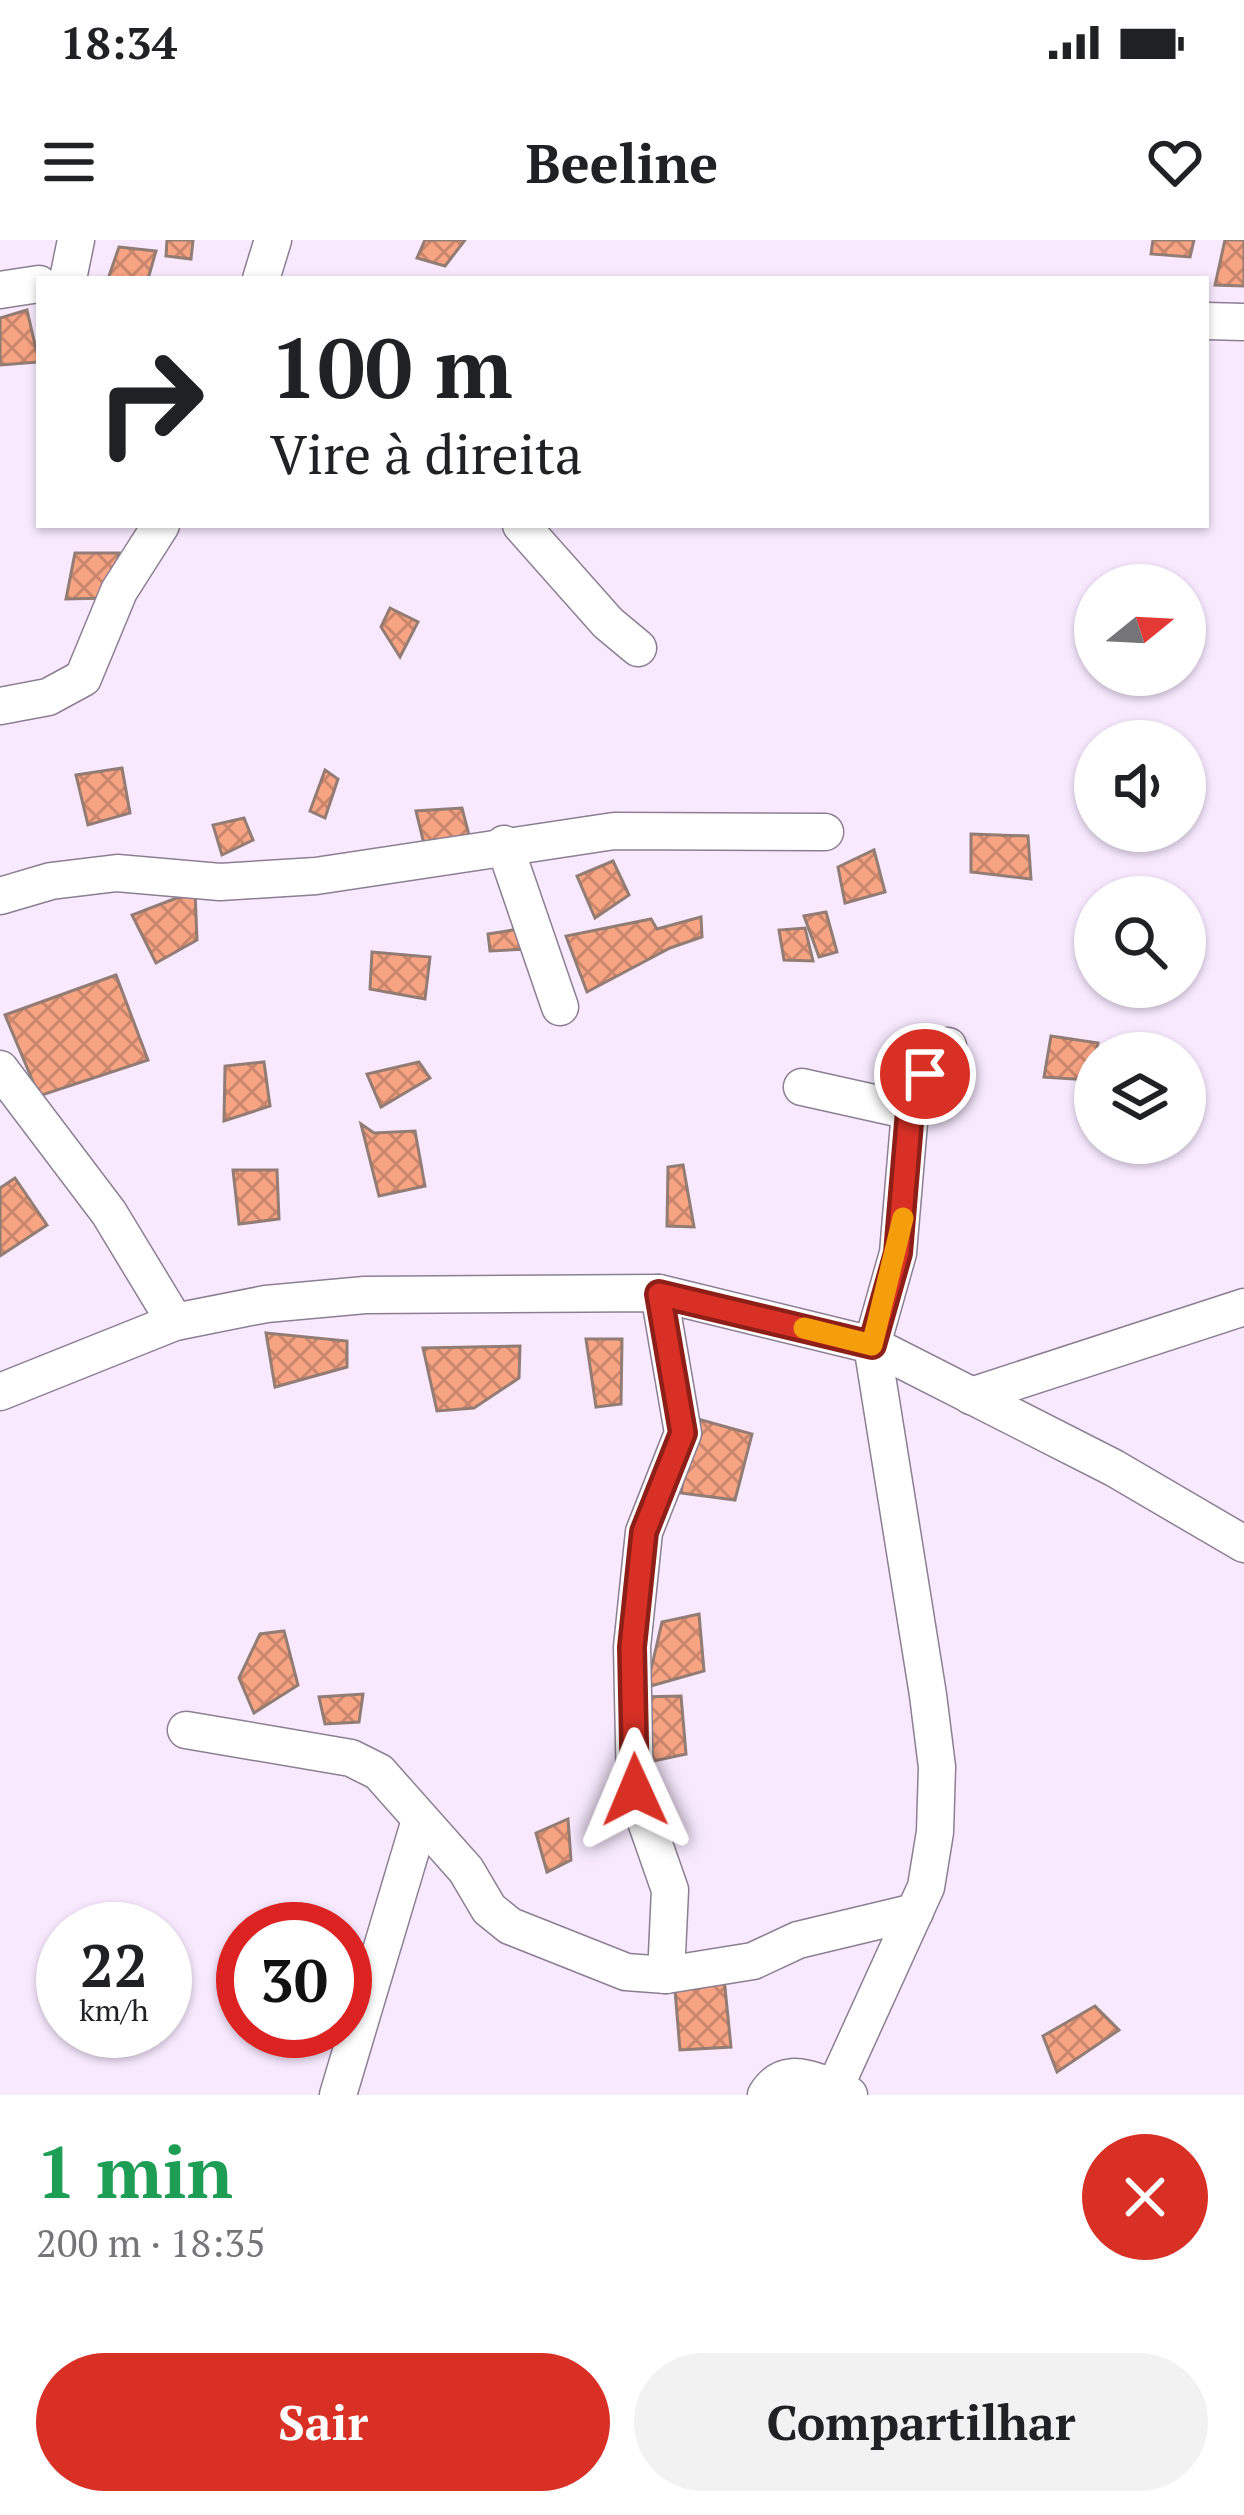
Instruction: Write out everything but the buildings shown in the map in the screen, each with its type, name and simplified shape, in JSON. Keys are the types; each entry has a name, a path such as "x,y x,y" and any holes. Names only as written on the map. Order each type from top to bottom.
{"street":[{"path":"69,276 76,240"},
{"path":"262,276 273,240"},
{"path":"0,290 36,284"},
{"path":"1209,321 1244,322"},
{"path":"0,706 47,698 82,678 119,591 158,528"},
{"path":"524,528 608,623 638,648"},
{"path":"0,896 51,881 117,873 220,882 281,879 614,831 825,832"},
{"path":"504,844 560,1007"},
{"path":"766,2095 774,2081 790,2075 842,2091 926,1887 935,1832 937,1767 872,1345 898,1253 910,1111 925,1074 948,1046"},
{"path":"0,1069 109,1213 175,1322"},
{"path":"802,1088 910,1111"},
{"path":"659,1294 683,1433 644,1532 632,1647 635,1790 670,1890 666,1976"},
{"path":"0,1392 175,1322 266,1304 365,1295 659,1294 872,1345 1114,1468 1244,1544"},
{"path":"971,1396 1244,1307"},
{"path":"186,1730 351,1758 379,1772 466,1870 489,1910 510,1926 626,1972 666,1976 752,1961 798,1940 915,1912"},
{"path":"338,2095 421,1820"}],"slow traffic":[{"path":"804,1328 872,1345 903,1218"}],"route":[{"path":"635,1790 632,1647 644,1532 683,1433 659,1294 872,1345 898,1253 910,1163 910,1111 925,1074"}]}
